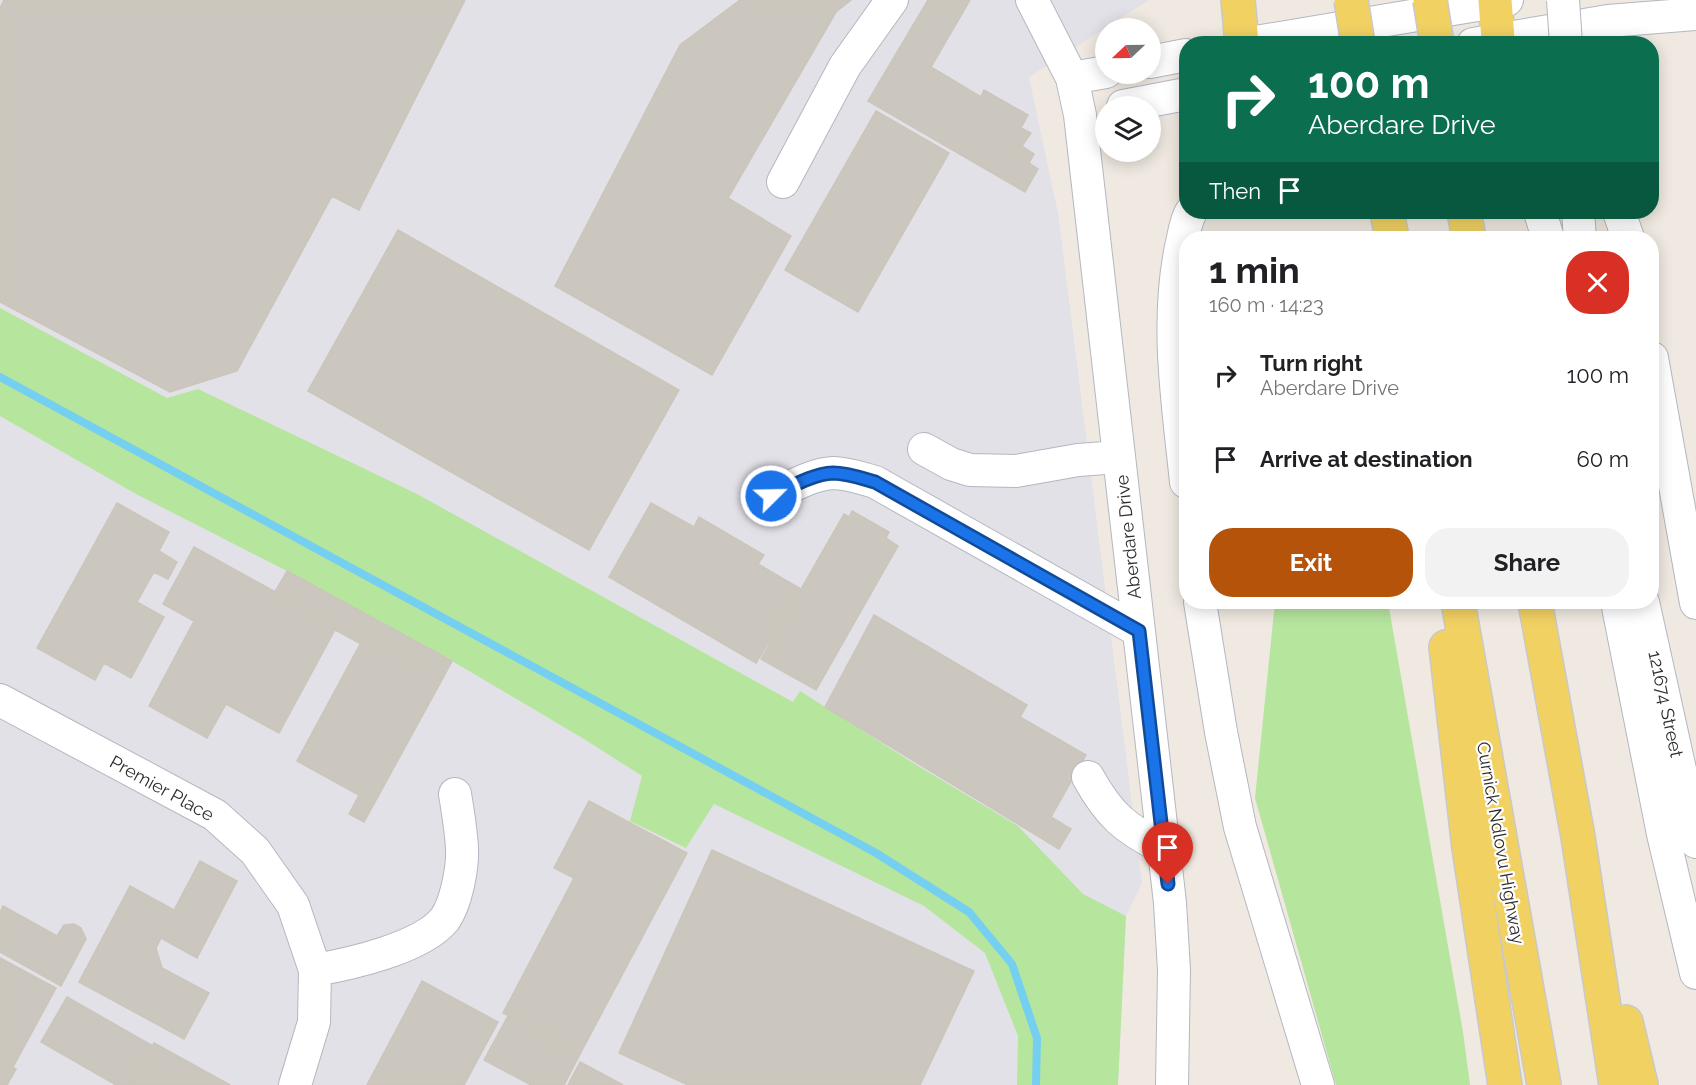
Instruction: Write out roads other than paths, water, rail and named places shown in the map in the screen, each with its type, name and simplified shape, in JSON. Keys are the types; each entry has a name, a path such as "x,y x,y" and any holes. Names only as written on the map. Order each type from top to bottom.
{"main road":[{"path":"1238,0 1242,36"},
{"path":"1351,0 1357,36"},
{"path":"1430,0 1436,36"},
{"path":"1487,36 1499,1"},
{"path":"1442,609 1469,848 1505,1085"},
{"name":"Curnick Ndlovu Highway","path":"1459,609 1544,1085"},
{"path":"1536,609 1578,837 1616,1085"},
{"path":"1578,837 1602,923 1641,1085"}],"street":[{"path":"783,182 845,66 892,0"},
{"name":"Aberdare Drive","path":"1032,0 1072,78 1093,112 1119,457 1170,903 1174,970 1172,1085"},
{"path":"1563,0 1565,36"},
{"path":"1291,36 1499,1"},
{"path":"1516,36 1608,21 1696,14"},
{"path":"1161,60 1179,56"},
{"path":"1072,78 1095,74"},
{"path":"1161,99 1179,95"},
{"path":"1179,256 1173,306 1179,411"},
{"path":"1659,397 1696,603"},
{"path":"924,449 951,464 970,470 1016,471 1078,460 1119,457"},
{"path":"771,496 812,478 831,473 851,475 875,482 1139,631"},
{"path":"1201,609 1221,732 1240,827 1318,1085"},
{"path":"1618,609 1663,834 1696,974"},
{"name":"121674 Street","path":"1645,609 1696,842"},
{"name":"Premier Place","path":"0,700 214,815 255,851 293,905 315,970 314,1022 295,1085"},
{"path":"1088,777 1101,800 1127,828 1164,848"},
{"path":"315,970 347,964 387,952 423,936 444,919 457,893 462,850 455,794"}],"waterway":[{"path":"0,377 876,853 969,912 1012,964 1037,1038 1036,1085"}]}
